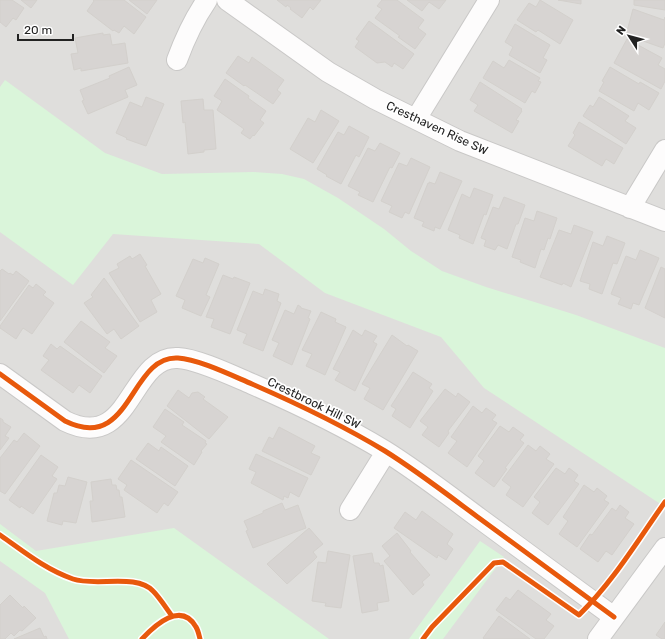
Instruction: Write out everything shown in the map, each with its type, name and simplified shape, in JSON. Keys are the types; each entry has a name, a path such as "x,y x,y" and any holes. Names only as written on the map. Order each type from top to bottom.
{"street":[{"path":"177,60 190,27 207,0"},
{"name":"Cresthaven Rise SW","path":"227,0 328,72 375,99 460,141 665,221"},
{"path":"416,119 489,0"},
{"path":"630,208 665,150"},
{"name":"Crestbrook Hill SW","path":"0,374 65,421 86,429 100,427 115,418 150,371 159,363 170,358 191,360 234,376 308,409 386,452 460,504 614,617"},
{"path":"350,510 386,452"},
{"path":"598,639 665,548"}],"shaded area":[{"path":"0,0 665,0 665,639 0,639"}],"green space":[{"path":"5,80 105,153 162,174 254,172 282,174 304,179 338,198 384,229 411,251 442,271 486,287 576,315 665,348 665,507 484,388 441,337 325,293 259,244 113,234 73,285 0,232 0,87"},
{"path":"0,524 36,551 174,528 329,639 69,639 45,593 0,561"},
{"path":"480,541 504,557 443,639 409,639"}],"building":[{"path":"0,0 12,0 24,8 16,20 13,18 6,27 0,22"},
{"path":"21,0 37,0 31,8"},
{"path":"93,0 124,0 146,17 134,34 124,26 119,33 114,30 113,31 87,11 94,1"},
{"path":"129,0 157,0 147,14"},
{"path":"277,0 321,0 313,10 310,7 302,18 287,5 286,7"},
{"path":"382,0 397,0 424,20 418,28 426,34 415,49 375,18 382,9 377,6"},
{"path":"407,0 446,0 439,9 429,2 422,11"},
{"path":"540,0 573,20 560,44 538,30 536,32 517,20 529,3 536,7"},
{"path":"558,0 581,0 581,4"},
{"path":"634,0 665,0 665,10 634,5"},
{"path":"633,9 664,20 665,17 665,43 663,48 626,35"},
{"path":"369,21 414,54 403,69 394,63 392,67 385,62 377,63 355,47 359,41 356,39"},
{"path":"515,24 550,45 543,58 547,60 540,73 509,55 513,47 505,42"},
{"path":"103,33 103,35 110,34 112,45 125,43 128,63 81,71 81,68 74,70 71,54 78,53 75,38"},
{"path":"627,39 662,58 658,65 665,69 665,81 661,89 614,63"},
{"path":"238,56 249,63 252,57 284,80 277,90 281,93 273,104 226,73"},
{"path":"509,60 540,78 538,81 541,82 535,93 532,91 525,103 483,78 493,61 504,68"},
{"path":"129,67 137,85 125,90 128,97 88,114 82,101 84,100 80,90 110,78 109,76"},
{"path":"610,67 639,84 640,82 659,93 649,110 638,103 634,111 599,91 604,82 602,81"},
{"path":"225,79 249,96 248,98 266,111 260,120 264,123 250,139 241,133 244,129 217,110 222,101 214,96"},
{"path":"480,82 522,109 516,120 519,121 512,133 474,111 478,105 470,100"},
{"path":"146,97 164,104 146,146 126,139 127,138 116,133 130,102 142,107"},
{"path":"599,97 629,116 625,121 636,128 626,144 583,116 590,105 593,107"},
{"path":"203,99 204,110 213,110 216,149 188,154 185,122 183,123 181,101"},
{"path":"321,110 339,121 313,163 290,149 308,118 315,122"},
{"path":"579,122 623,148 614,164 606,159 602,166 568,146 575,135 573,133"},
{"path":"349,126 369,137 359,157 356,155 341,184 317,169 338,132 344,135"},
{"path":"380,143 400,153 392,168 390,167 373,202 358,195 360,192 348,186 368,148 375,151"},
{"path":"411,158 430,167 409,214 405,212 402,218 389,212 392,206 381,201 399,163 407,166"},
{"path":"440,172 462,181 440,229 435,227 434,231 422,226 424,222 414,218 428,183 435,184"},
{"path":"474,188 493,195 473,244 459,238 460,235 448,230 462,194 470,198"},
{"path":"504,197 525,205 507,249 498,245 495,250 484,246 486,240 481,238 493,207 499,209"},
{"path":"537,211 557,218 550,239 548,238 544,250 541,249 535,268 512,257 525,218 534,221"},
{"path":"574,225 593,232 571,287 563,283 562,285 540,277 559,230 571,234"},
{"path":"607,236 625,243 617,264 613,263 602,294 589,289 590,284 580,281 593,242 603,246"},
{"path":"640,250 659,258 639,305 633,303 631,309 618,304 621,298 611,294 626,256 636,260"},
{"path":"140,254 161,294 151,300 157,312 140,322 109,273 119,268 117,264 130,256 132,259"},
{"path":"205,258 219,264 206,295 210,297 201,316 182,308 185,300 176,296 193,259 203,263"},
{"path":"661,267 665,269 665,318 645,308"},
{"path":"2,269 13,275 16,271 29,281 0,321 0,271"},
{"path":"223,275 233,279 234,277 250,283 230,334 211,327 214,319 206,317"},
{"path":"104,278 139,326 121,339 114,329 107,334 84,303 93,297 91,295"},
{"path":"36,284 46,292 43,295 54,303 32,334 23,328 16,339 0,328 0,326 29,285 33,288"},
{"path":"265,289 279,294 277,301 281,303 263,351 243,343 247,334 237,330 253,291 263,295"},
{"path":"298,305 301,308 311,311 308,318 310,319 292,365 273,356 279,343 272,340 285,310 294,314"},
{"path":"321,312 336,319 335,322 346,327 325,375 306,366 312,354 302,350"},
{"path":"81,321 110,342 105,348 117,356 104,373 64,342"},
{"path":"353,330 362,336 365,330 377,336 373,342 377,344 355,391 335,380 340,372 333,369"},
{"path":"392,335 407,346 408,345 418,351 383,410 364,399 370,388 362,384"},
{"path":"51,344 57,349 60,346 102,376 90,393 79,385 73,393 41,370 49,360 43,356"},
{"path":"413,372 432,384 429,388 433,391 410,428 392,416 396,409 391,406"},
{"path":"445,389 456,397 458,393 470,402 448,431 449,433 439,447 422,435 428,427 420,421"},
{"path":"178,390 189,398 192,393 198,392 205,397 203,399 228,417 209,439 167,406"},
{"path":"473,406 482,413 486,408 496,415 492,420 497,423 467,467 448,453 457,441 451,437"},
{"path":"165,409 184,422 182,425 206,441 205,443 207,444 201,451 202,452 194,465 161,442 166,436 153,427"},
{"path":"0,418 11,427 5,436 9,438 0,450"},
{"path":"500,426 509,432 513,427 524,435 520,440 524,443 505,468 507,469 494,487 475,473 484,461 478,456"},
{"path":"279,427 315,446 311,453 320,457 311,475 262,451 269,437 273,439"},
{"path":"24,433 40,446 5,494 0,491 0,458 14,440 17,442"},
{"path":"148,443 159,451 161,447 188,466 175,486 136,459"},
{"path":"528,445 536,451 540,446 550,454 546,459 554,464 523,507 506,495 511,487 502,480"},
{"path":"256,454 308,478 299,497 290,492 288,498 284,496 283,500 251,483 256,472 249,469"},
{"path":"41,455 58,467 52,476 57,479 33,514 21,506 20,508 9,500"},
{"path":"131,460 178,492 168,506 164,503 157,513 124,490 127,485 118,479"},
{"path":"556,468 565,474 569,468 578,475 574,481 579,484 548,525 532,513 540,502 534,497"},
{"path":"68,477 87,482 76,523 63,521 62,525 47,521 54,493 57,493 59,485 65,486"},
{"path":"111,479 112,485 116,485 117,490 119,490 120,497 122,497 125,517 92,522 90,501 93,501 91,482"},
{"path":"584,485 594,492 597,488 607,496 604,500 609,503 577,547 559,534 568,521 563,517"},
{"path":"282,503 285,510 298,505 306,528 253,548 246,531 248,530 244,521"},
{"path":"620,505 629,512 625,518 634,524 612,555 606,551 598,562 580,549 590,534 592,535 612,508 616,511"},
{"path":"422,511 453,534 447,544 453,549 446,560 438,555 437,558 394,528 405,512 416,520"},
{"path":"309,528 323,544 313,552 317,557 287,584 267,564"},
{"path":"397,533 411,551 410,552 430,575 422,582 424,585 413,595 384,561 390,556 382,546"},
{"path":"328,551 350,555 341,608 325,606 326,603 312,601 318,562 326,563"},
{"path":"372,553 374,563 379,563 380,566 383,565 389,601 377,603 378,610 362,613 353,556"},
{"path":"518,590 551,614 546,620 554,626 544,639 536,639 496,610 506,597 510,600"},
{"path":"10,595 36,618 14,636 11,633 5,639 0,639 0,605"},
{"path":"499,616 530,639 484,639 483,638"},
{"path":"665,622 665,639 662,639 656,635"},
{"path":"40,628 44,637 46,636 47,639 14,639"}],"cycle path":[{"path":"0,374 65,421 87,428 104,425 117,415 149,371 162,361 178,358 186,359 215,368 320,415 385,451 432,483 614,617"},
{"path":"423,639 432,627 494,563 503,562 579,615 614,575 665,502"},
{"path":"0,535 53,571 73,579 93,582 126,581 146,586 156,594 172,616"},
{"path":"142,639 161,622 176,616 183,616 190,619 197,628 200,639"}]}
